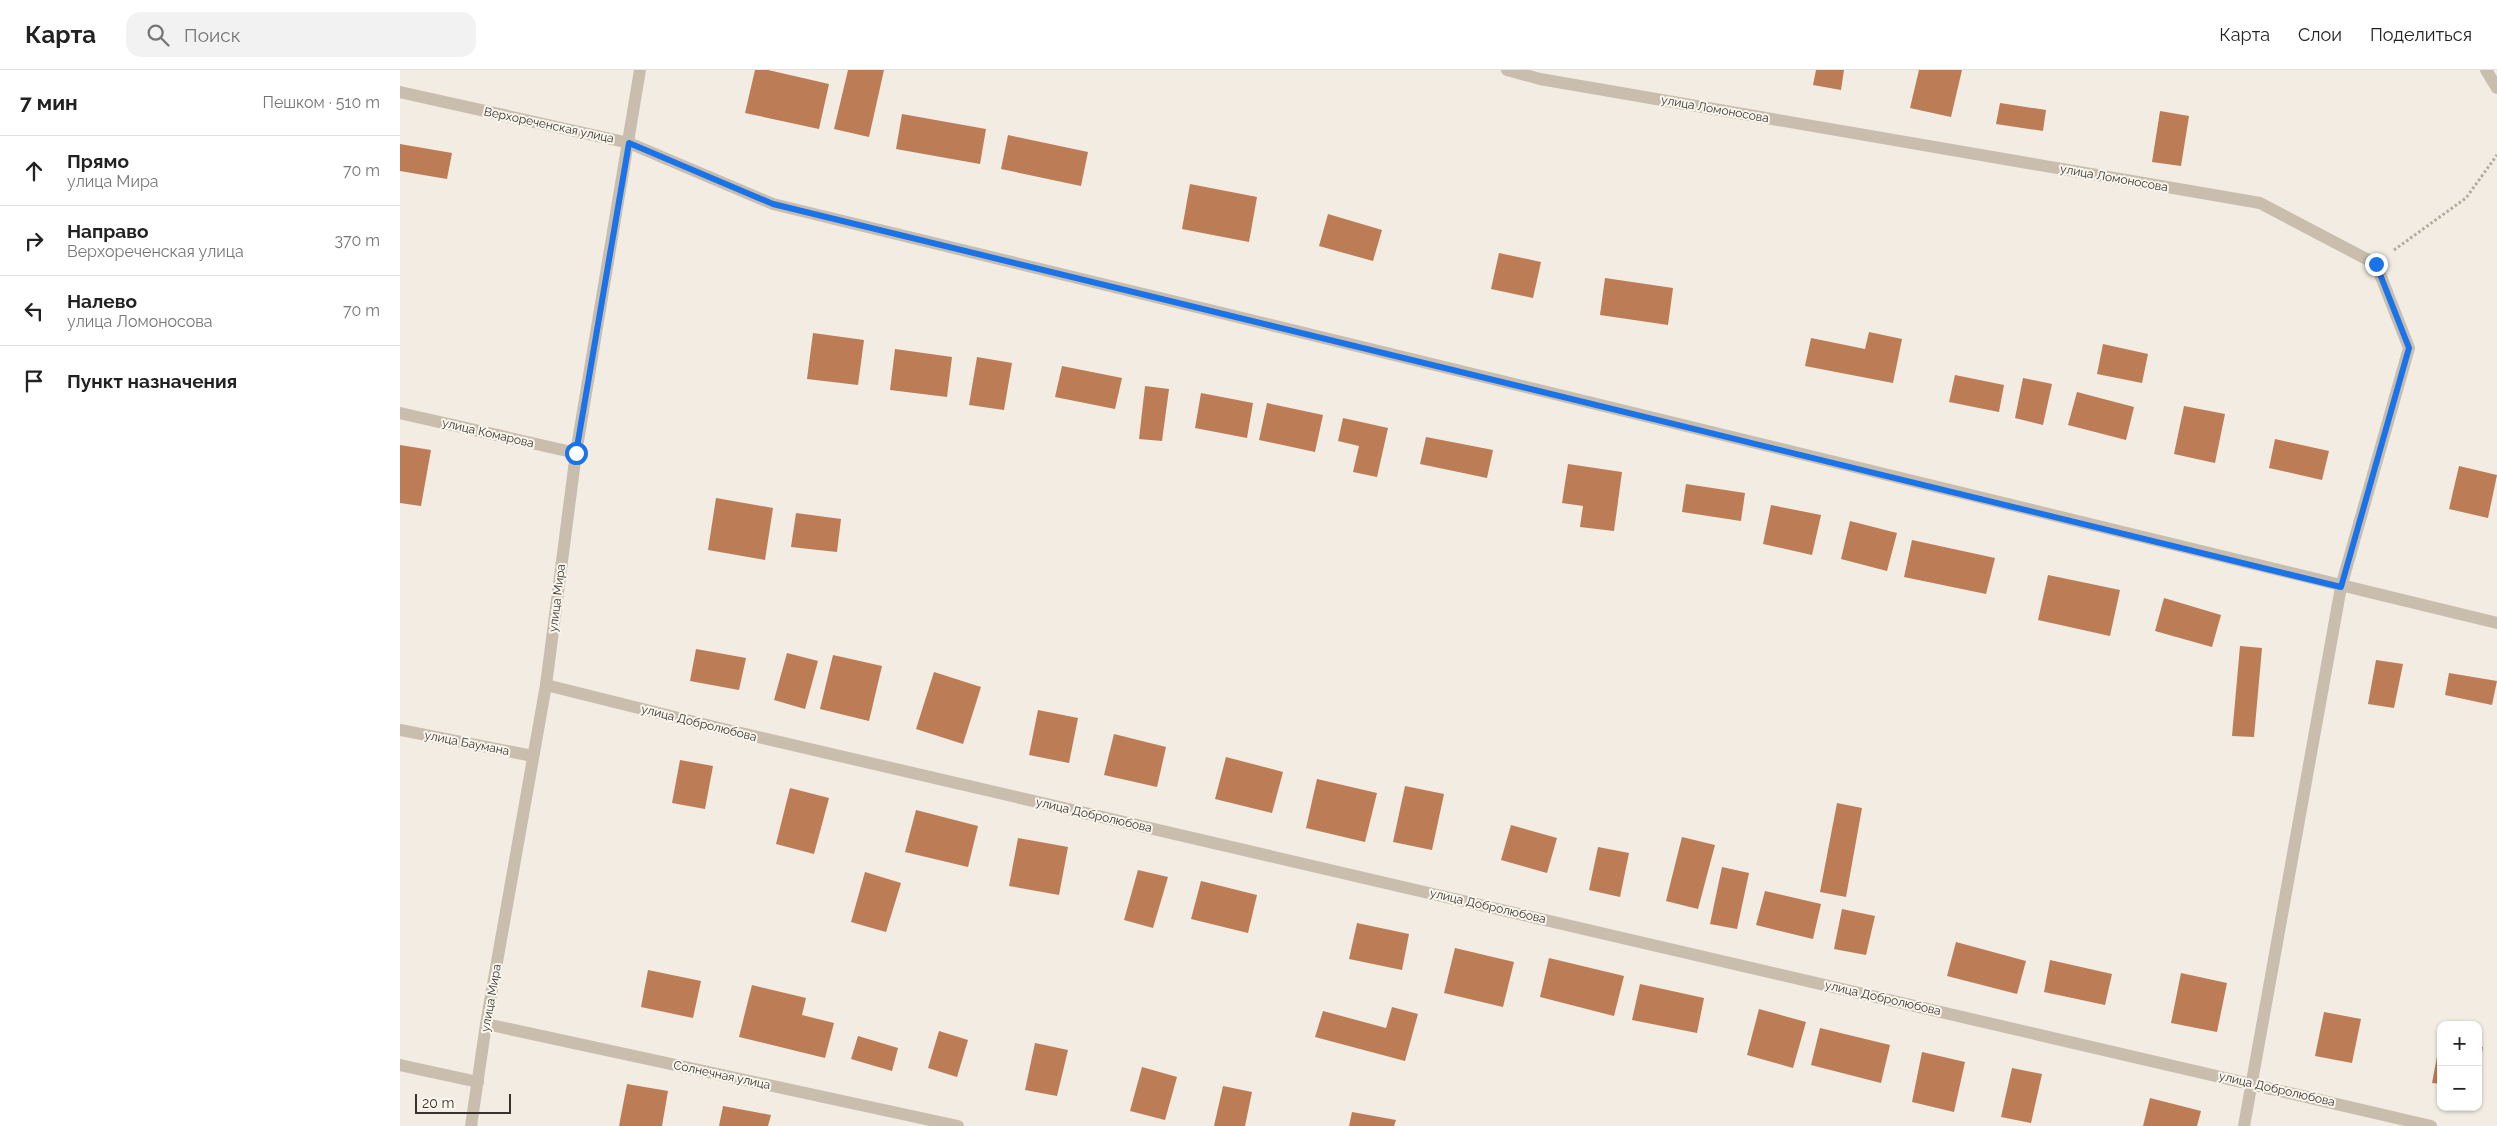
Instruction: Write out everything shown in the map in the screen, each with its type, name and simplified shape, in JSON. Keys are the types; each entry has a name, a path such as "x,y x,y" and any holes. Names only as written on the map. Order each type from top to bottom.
{"street":[{"name":"улица Мира","path":"471,1126 486,1024 546,685 576,453 640,70"},
{"name":"улица Ломоносова","path":"1507,70 1540,79 2260,203 2376,264"},
{"path":"2486,70 2497,88"},
{"name":"Верхореченская улица","path":"400,92 629,143 773,204 2341,587 2497,623"},
{"path":"2244,1126 2250,1083 2341,587 2409,348 2376,264"},
{"name":"улица Комарова","path":"400,414 576,453"},
{"name":"улица Добролюбова","path":"546,685 715,727 2431,1126"},
{"name":"улица Баумана","path":"400,730 533,756"},
{"name":"Солнечная улица","path":"486,1024 958,1126"},
{"path":"400,1065 478,1082"}],"path":[{"path":"2376,264 2466,198 2497,154"}],"building":[{"path":"755,70 768,70 829,84 819,129 745,113"},
{"path":"848,70 884,70 869,137 834,129"},
{"path":"1816,70 1844,70 1841,90 1813,85"},
{"path":"1919,70 1962,70 1951,117 1910,108"},
{"path":"2000,103 2046,110 2043,131 1996,124"},
{"path":"2160,111 2189,116 2181,166 2152,162"},
{"path":"902,114 986,129 980,164 896,149"},
{"path":"1008,135 1088,152 1081,186 1001,169"},
{"path":"400,144 452,153 447,179 400,171"},
{"path":"1190,184 1257,197 1249,242 1182,229"},
{"path":"1328,214 1382,230 1373,261 1319,246"},
{"path":"1499,253 1541,262 1533,298 1491,289"},
{"path":"1605,278 1673,288 1668,325 1600,315"},
{"path":"1869,332 1902,339 1893,383 1805,366 1811,338 1865,349"},
{"path":"813,333 864,340 858,385 807,379"},
{"path":"2103,344 2148,354 2142,383 2097,374"},
{"path":"895,349 952,357 947,397 890,390"},
{"path":"977,357 1012,363 1004,410 969,405"},
{"path":"1062,366 1122,378 1115,409 1055,397"},
{"path":"1955,375 2004,385 1999,412 1949,402"},
{"path":"2023,378 2052,384 2043,425 2015,418"},
{"path":"1145,386 1169,389 1162,441 1139,439"},
{"path":"2077,392 2134,407 2126,440 2068,425"},
{"path":"1201,393 1253,403 1247,438 1195,428"},
{"path":"1267,403 1323,415 1315,452 1259,440"},
{"path":"2184,406 2225,414 2215,463 2174,454"},
{"path":"1343,418 1388,428 1377,477 1353,472 1359,446 1338,441"},
{"path":"1426,437 1493,450 1487,478 1420,464"},
{"path":"2275,439 2329,451 2322,480 2269,468"},
{"path":"400,445 431,450 421,506 400,503"},
{"path":"1568,464 1622,472 1614,531 1580,527 1583,506 1562,503"},
{"path":"2459,466 2497,475 2488,518 2449,509"},
{"path":"1686,484 1745,493 1741,521 1682,512"},
{"path":"716,498 773,508 765,560 708,550"},
{"path":"1771,505 1821,515 1812,555 1763,544"},
{"path":"796,513 841,519 837,552 791,547"},
{"path":"1850,521 1897,533 1887,571 1841,559"},
{"path":"1912,540 1995,558 1986,594 1904,577"},
{"path":"2048,575 2120,590 2110,636 2038,620"},
{"path":"2164,598 2221,615 2212,647 2155,631"},
{"path":"2240,646 2262,648 2254,737 2232,736"},
{"path":"696,649 746,658 739,690 690,681"},
{"path":"787,653 818,661 805,709 774,700"},
{"path":"833,655 882,666 869,721 820,709"},
{"path":"2376,660 2403,664 2394,708 2368,704"},
{"path":"934,672 981,687 963,744 916,729"},
{"path":"2449,673 2497,681 2492,705 2445,695"},
{"path":"1038,710 1078,718 1069,763 1029,755"},
{"path":"1114,734 1166,747 1157,787 1104,775"},
{"path":"1226,757 1283,772 1272,813 1215,799"},
{"path":"680,760 713,766 705,809 672,803"},
{"path":"1317,779 1377,793 1365,842 1306,828"},
{"path":"1405,786 1444,794 1432,850 1393,842"},
{"path":"790,788 829,798 814,854 776,844"},
{"path":"1837,803 1862,808 1846,897 1820,892"},
{"path":"916,810 978,826 968,867 905,852"},
{"path":"1511,825 1557,838 1547,873 1501,860"},
{"path":"1682,837 1715,845 1698,909 1666,901"},
{"path":"1018,838 1068,847 1059,895 1009,886"},
{"path":"1598,847 1629,853 1620,897 1589,890"},
{"path":"1722,867 1749,873 1737,929 1710,924"},
{"path":"1138,870 1168,877 1153,928 1124,920"},
{"path":"865,872 901,883 886,932 851,922"},
{"path":"1201,881 1257,895 1248,933 1191,919"},
{"path":"1765,891 1821,904 1813,939 1756,925"},
{"path":"1842,909 1875,916 1866,955 1834,949"},
{"path":"1357,923 1409,934 1402,970 1349,959"},
{"path":"1956,942 2026,961 2017,994 1947,976"},
{"path":"1455,948 1514,962 1503,1007 1444,993"},
{"path":"1549,958 1624,976 1614,1016 1540,997"},
{"path":"2050,960 2112,974 2105,1005 2044,992"},
{"path":"648,970 701,981 693,1018 641,1007"},
{"path":"2181,973 2227,983 2217,1032 2171,1023"},
{"path":"1640,984 1704,998 1697,1033 1632,1020"},
{"path":"752,985 806,998 802,1015 834,1023 825,1058 739,1037"},
{"path":"1392,1007 1418,1014 1405,1061 1315,1037 1323,1011 1386,1028"},
{"path":"1759,1009 1806,1022 1793,1068 1747,1055"},
{"path":"2324,1012 2361,1019 2352,1063 2315,1056"},
{"path":"1820,1028 1890,1045 1881,1083 1811,1065"},
{"path":"939,1031 968,1040 957,1077 928,1068"},
{"path":"858,1036 898,1048 892,1071 851,1059"},
{"path":"1035,1043 1068,1050 1057,1096 1025,1090"},
{"path":"1922,1052 1965,1062 1954,1112 1912,1102"},
{"path":"2437,1057 2437,1084 2432,1083"},
{"path":"1142,1067 1177,1077 1165,1120 1130,1111"},
{"path":"2012,1068 2042,1074 2031,1123 2001,1117"},
{"path":"627,1084 668,1091 662,1126 619,1126"},
{"path":"1223,1086 1252,1092 1245,1126 1214,1126"},
{"path":"2150,1098 2201,1111 2197,1126 2143,1126"},
{"path":"723,1106 771,1115 768,1126 719,1126"},
{"path":"1352,1112 1396,1120 1394,1126 1349,1126"}],"route":[{"path":"576,453 629,143 773,204 2341,587 2409,348 2376,264"}]}
